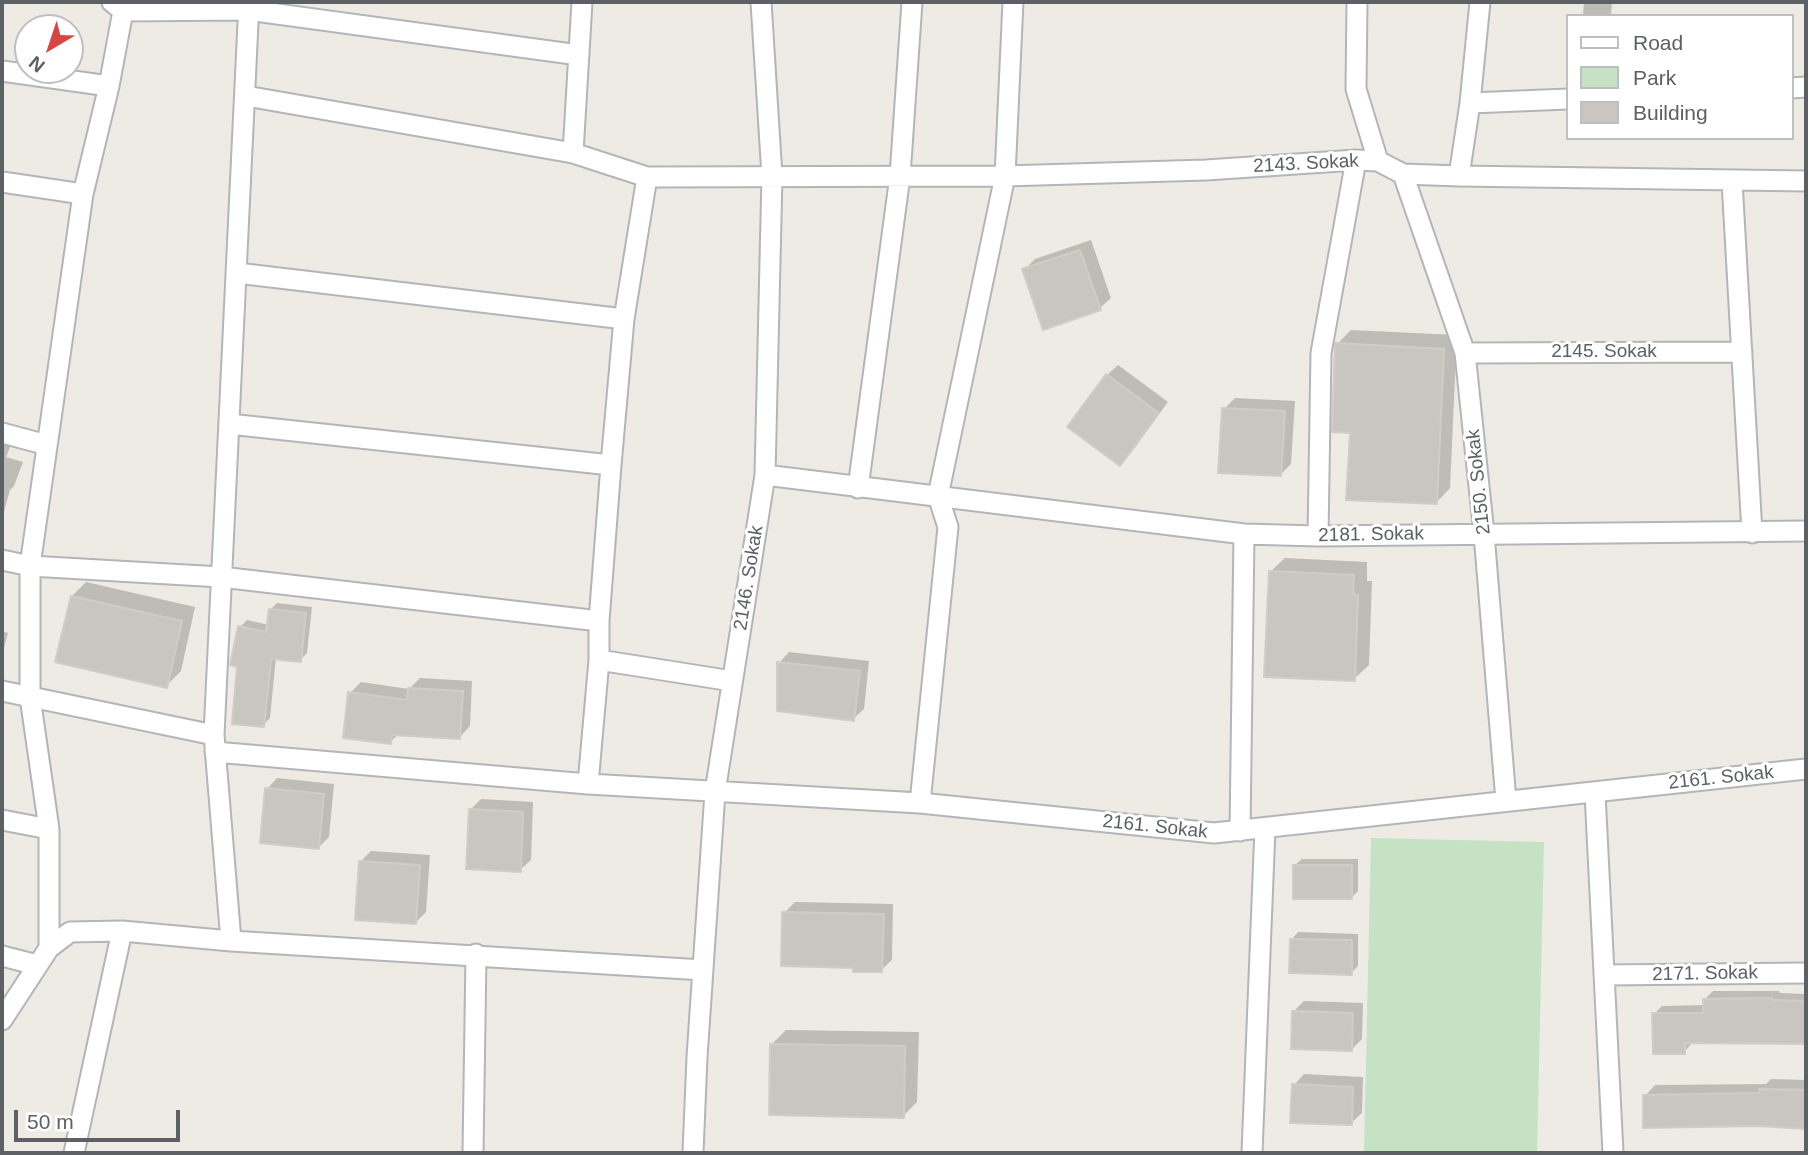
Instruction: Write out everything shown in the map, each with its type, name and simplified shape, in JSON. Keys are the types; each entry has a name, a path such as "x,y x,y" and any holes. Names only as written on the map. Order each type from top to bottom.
{"street":[{"path":"573,153 582,2"},
{"name":"2146. Sokak","path":"694,1153 715,792 765,475 772,176 761,2"},
{"path":"858,488 900,176 912,2"},
{"path":"920,803 948,527 938,495 1006,176 1013,2"},
{"path":"1357,2 1356,89 1378,161"},
{"path":"1459,176 1470,103 1480,2"},
{"path":"49,948 49,830 30,697 30,566 83,194 109,86 118,6 248,6 579,55"},
{"path":"231,941 214,743 246,96 248,6"},
{"path":"2,71 109,86"},
{"name":"2143. Sokak","path":"246,96 573,153 647,177 1006,176 1206,170 1356,160 1378,161 1404,174 1806,181"},
{"path":"1470,103 1566,99"},
{"path":"1318,536 1321,353 1356,160"},
{"name":"2150. Sokak","path":"1404,174 1465,353 1484,534 1506,801"},
{"path":"588,784 624,319 647,177"},
{"path":"1732,181 1752,533"},
{"path":"2,182 83,194"},
{"path":"237,273 624,319"},
{"name":"2145. Sokak","path":"1465,353 1742,352"},
{"path":"229,424 611,465"},
{"path":"2,433 47,445"},
{"name":"2181. Sokak","path":"765,475 1244,534 1318,536 1806,531"},
{"path":"1240,831 1244,534"},
{"path":"2,560 30,566 221,576 599,621"},
{"path":"599,660 732,681"},
{"name":"2161. Sokak","path":"2,691 214,743 588,784 920,803 1214,833 1806,769"},
{"path":"1595,793 1613,1153"},
{"path":"2,820 49,830"},
{"path":"1252,1153 1265,828"},
{"path":"74,1153 122,931"},
{"path":"2,1020 49,948 70,932 122,931 231,941 703,970"},
{"path":"473,1153 476,954"},
{"path":"2,956 37,965"},
{"name":"2171. Sokak","path":"1604,975 1806,972"}],"green space":[{"path":"1371,838 1544,842 1537,1153 1364,1151"}],"building":[{"path":"1080,250 1101,310 1043,330 1022,269"},
{"path":"1335,343 1444,349 1437,504 1346,500 1350,433 1332,432"},
{"path":"1106,374 1159,413 1120,466 1067,427"},
{"path":"1222,408 1285,411 1281,476 1218,473"},
{"path":"1269,571 1354,575 1353,594 1358,595 1355,681 1264,677"},
{"path":"71,596 182,621 167,688 55,662"},
{"path":"269,609 306,613 301,662 271,659 264,727 232,724 237,667 230,665 238,626 266,632"},
{"path":"777,662 860,671 854,721 777,711"},
{"path":"408,688 463,691 460,739 392,735 391,744 343,738 348,692 407,700"},
{"path":"265,788 324,794 319,849 260,843"},
{"path":"469,809 523,812 521,872 466,869"},
{"path":"359,861 420,865 416,924 355,920"},
{"path":"1293,865 1352,865 1352,899 1293,899"},
{"path":"782,912 884,914 882,972 853,972 853,968 781,966"},
{"path":"1290,939 1352,940 1352,975 1289,973"},
{"path":"1772,998 1806,1001 1806,1044 1685,1043 1685,1054 1653,1054 1652,1013 1703,1013 1703,999"},
{"path":"1292,1011 1353,1013 1352,1051 1291,1049"},
{"path":"770,1044 905,1046 904,1118 769,1115"},
{"path":"1292,1084 1353,1087 1352,1125 1290,1123"},
{"path":"1759,1089 1806,1090 1806,1129 1758,1126 1643,1128 1643,1095 1759,1093"}]}
